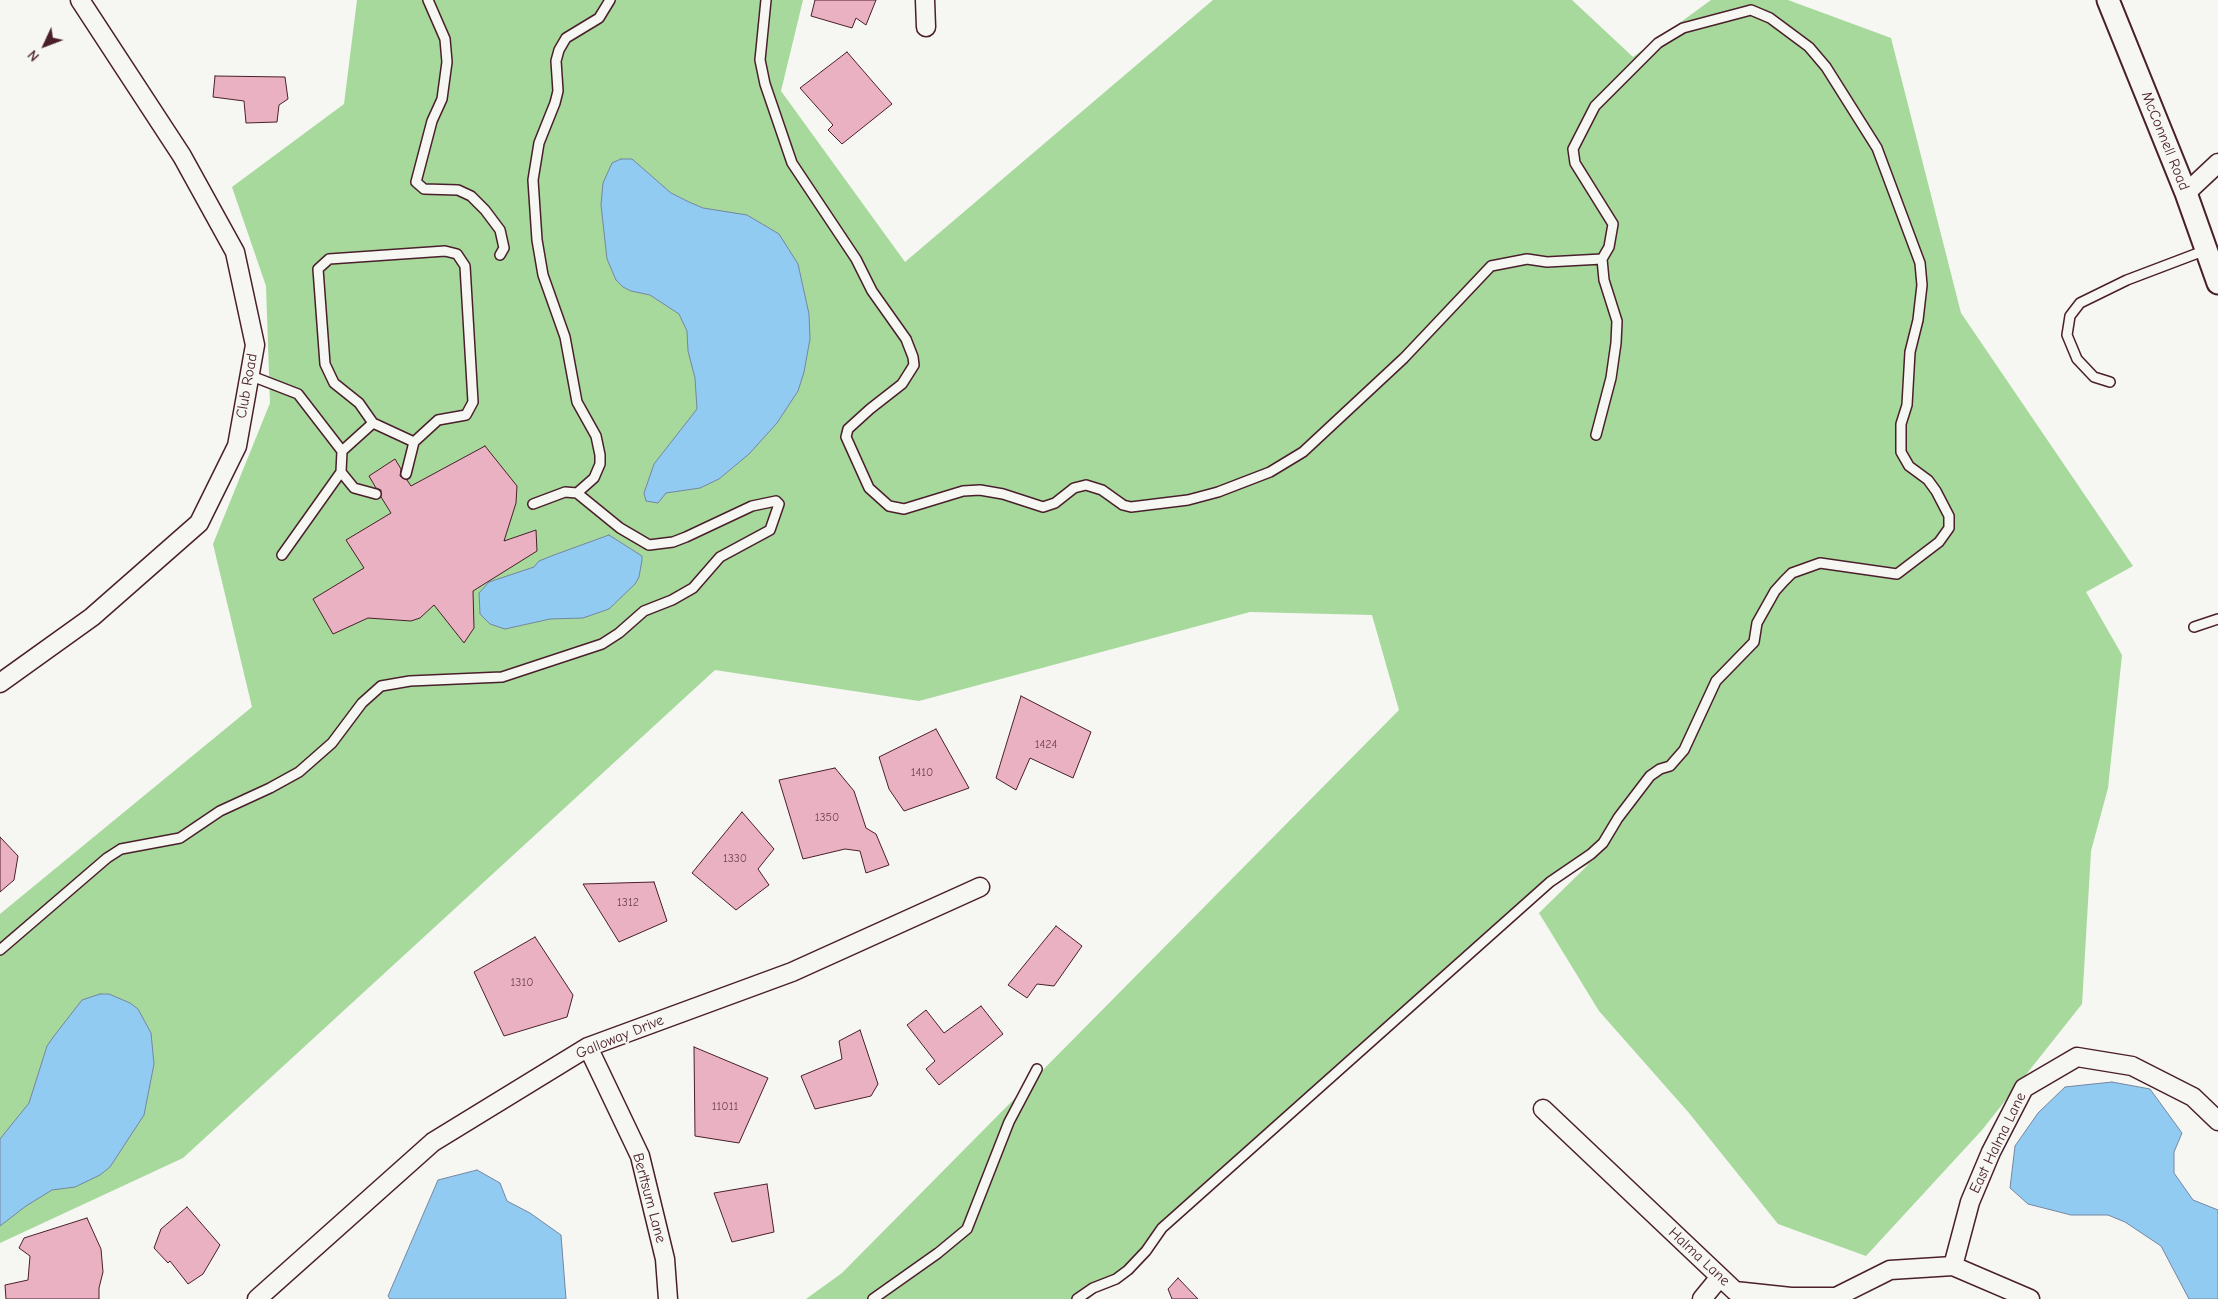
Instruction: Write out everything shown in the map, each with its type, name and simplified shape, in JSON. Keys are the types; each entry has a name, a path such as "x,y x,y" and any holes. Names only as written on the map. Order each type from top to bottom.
{"street":[{"name":"Club Road","path":"0,683 92,617 200,523 237,446 254,345 235,252 182,156 80,0"},
{"path":"925,0 926,28"},
{"name":"McConnell Road","path":"2108,0 2186,193 2218,283"},
{"path":"2186,193 2218,162"},
{"name":"Galloway Drive","path":"258,1299 433,1142 588,1047 792,972 980,887"},
{"name":"Berltsum Lane","path":"588,1047 640,1156 665,1259 668,1299"},
{"name":"East Halma Lane","path":"1952,1266 1970,1202 2024,1088 2077,1057 2132,1066 2193,1097 2218,1122"},
{"name":"Halma Lane","path":"1543,1109 1735,1291 1790,1297 1836,1296 1890,1270 1952,1266"},
{"path":"1952,1266 2030,1299"},
{"path":"1702,1299 1720,1277"}],"lane":[{"path":"428,0 446,39 447,72 442,99 432,121 416,182 424,189 458,190 471,196 485,210 500,230 504,248 500,255"},
{"path":"577,493 594,478 600,464 600,455 596,436 577,402 565,337 543,275 537,240 533,180 539,142 556,103 558,90 556,61 559,50 566,38 599,18 610,0"},
{"path":"766,0 760,60 765,84 792,163 856,259 872,291 906,339 913,358 914,365 902,384 848,429 846,437 870,488 889,506 904,508 962,491 980,490 1003,494 1043,507 1054,503 1074,488 1086,485 1102,490 1123,505 1131,507 1188,500 1218,492 1270,472 1303,452 1404,358 1491,266 1527,259 1547,262 1602,259"},
{"path":"1077,1299 1093,1288 1116,1279 1128,1270 1166,1225 1550,882 1591,854 1603,843 1618,818 1650,776 1660,769 1670,766 1684,750 1716,681 1754,642 1757,623 1775,591 1784,581 1792,574 1820,563 1897,574 1940,542 1949,528 1949,516 1936,491 1928,480 1909,466 1901,452 1901,424 1907,405 1910,352 1922,284 1920,263 1877,148 1826,67 1809,47 1770,18 1751,10 1684,28 1658,42 1595,106 1573,149 1575,163 1613,224 1609,247 1602,259 1604,280 1617,321 1610,378 1596,435"},
{"path":"2110,382 2094,377 2078,359 2067,335 2070,316 2080,303 2127,280 2206,250"},
{"path":"406,474 414,442 438,420 466,414 472,402 465,266 457,254 445,251 329,259 318,269 325,364 334,383 360,403 372,423 414,442"},
{"path":"249,375 298,394 342,451 341,472 282,555"},
{"path":"342,451 372,423"},
{"path":"341,472 354,488 376,494"},
{"path":"0,950 107,858 121,849 180,838 213,814 270,788 299,772 332,743 372,693 382,686 410,681 502,677 602,644 620,633 644,611 672,600 693,588 720,557 770,530 779,504 776,501 752,506 673,542 649,545 620,528 577,493 564,492 533,504"},
{"path":"2194,627 2218,619"},
{"path":"873,1299 938,1254 967,1229 1009,1122 1037,1069"}],"green space":[{"path":"357,0 803,0 781,91 905,262 1213,0 1572,0 1633,57 1711,0 1788,0 1891,38 1961,313 2133,566 2086,592 2122,655 2108,788 2091,851 2082,1004 1982,1130 1866,1256 1778,1224 1689,1113 1599,1011 1539,913 1589,864 1561,879 1089,1299 806,1299 842,1273 1399,710 1372,615 1250,612 919,701 715,670 183,1158 0,1243 0,914 252,707 213,544 270,403 266,286 232,187 344,104"}],"water":[{"path":"621,159 632,159 671,193 689,202 703,208 747,215 779,234 798,264 809,314 810,339 804,372 798,391 777,423 749,454 719,479 700,488 666,493 658,503 646,501 644,493 654,464 697,409 695,378 688,351 687,331 679,314 650,295 631,291 623,287 616,280 607,259 601,205 603,183 612,163"},
{"path":"609,535 642,556 642,560 639,577 635,584 609,609 583,618 550,619 505,629 490,624 480,614 479,593 489,582 534,567 539,561"},
{"path":"100,994 109,994 130,1003 138,1009 151,1033 154,1064 144,1115 110,1167 100,1175 75,1187 52,1190 26,1206 0,1226 0,1139 29,1103 47,1046 82,1000"},
{"path":"2112,1082 2150,1089 2182,1133 2174,1152 2174,1173 2193,1200 2218,1210 2218,1299 2189,1299 2161,1246 2125,1222 2108,1215 2071,1215 2028,1204 2010,1188 2015,1146 2038,1113 2065,1087"},
{"path":"477,1170 500,1183 507,1201 530,1213 561,1235 566,1299 390,1299 388,1296 438,1180"}],"building":[{"path":"815,0 876,0 866,25 856,18 852,28 811,16"},
{"path":"847,52 892,104 842,144 828,130 833,125 800,88"},
{"path":"215,76 285,77 288,99 279,105 277,122 246,123 244,101 213,97"},
{"path":"485,446 517,486 516,503 504,541 536,530 537,551 473,591 474,628 464,643 434,605 420,618 411,621 368,618 333,634 313,599 364,568 346,540 391,513 381,497 381,490 376,488 369,476 395,459 401,469 400,476 407,480 411,486"},
{"path":"1021,696 1091,732 1073,778 1030,758 1016,790 996,778"},
{"path":"936,729 969,788 904,811 889,789 879,757"},
{"path":"835,768 854,791 866,828 876,834 889,865 866,873 860,851 845,849 803,859 779,780"},
{"path":"742,812 774,849 758,869 769,885 736,910 692,873"},
{"path":"0,837 18,856 14,880 0,892"},
{"path":"654,882 667,921 619,942 583,884"},
{"path":"1056,926 1082,946 1054,986 1037,984 1027,998 1008,985"},
{"path":"535,937 573,995 567,1017 504,1036 474,972"},
{"path":"981,1006 1003,1034 939,1085 926,1069 935,1061 907,1025 926,1010 944,1033"},
{"path":"860,1030 878,1084 871,1096 815,1109 801,1076 842,1059 839,1041"},
{"path":"694,1047 768,1078 739,1143 695,1136"},
{"path":"767,1184 774,1232 732,1242 714,1193"},
{"path":"187,1207 220,1245 203,1274 188,1284 170,1261 168,1263 154,1248 161,1229"},
{"path":"87,1218 101,1249 103,1272 99,1288 99,1299 6,1299 5,1285 28,1280 30,1256 19,1248 24,1238"},
{"path":"1178,1278 1198,1299 1172,1299 1168,1289"}]}
